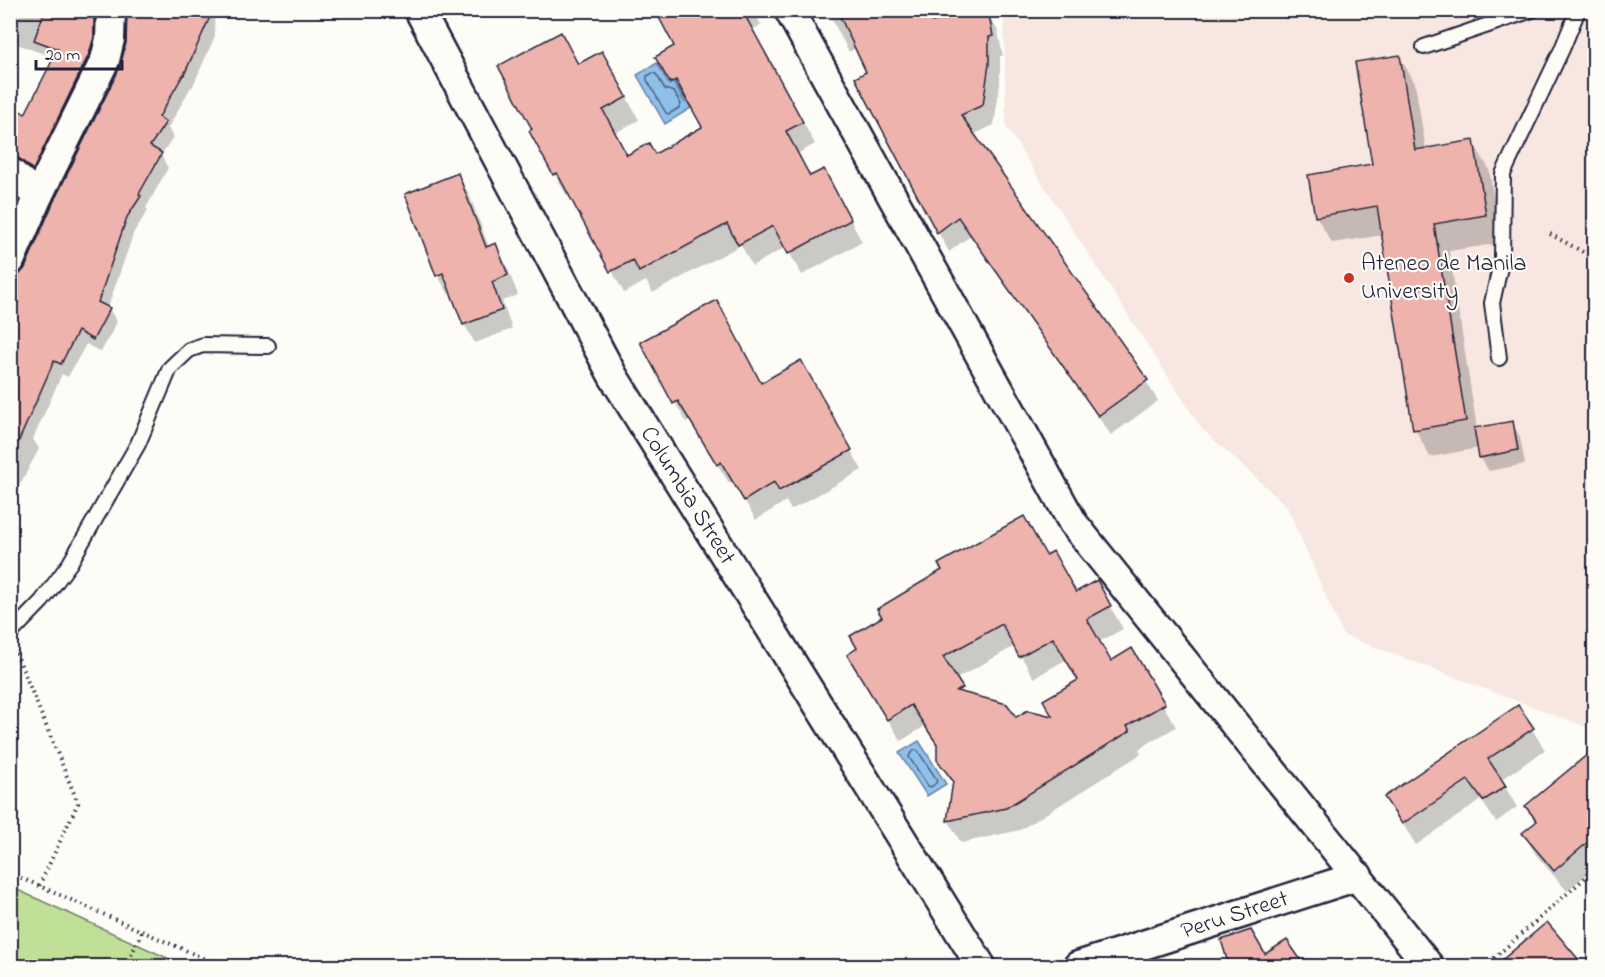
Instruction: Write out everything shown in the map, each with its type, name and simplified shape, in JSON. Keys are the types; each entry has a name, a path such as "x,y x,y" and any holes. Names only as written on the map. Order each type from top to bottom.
{"street":[{"path":"10,261 38,196 105,60 110,39 111,10"},
{"name":"Columbia Street","path":"419,10 613,376 981,966"},
{"path":"789,10 1073,523 1429,966"},
{"path":"10,172 38,196"},
{"name":"Peru Street","path":"1078,966 1358,876"}],"lane":[{"path":"1424,47 1532,10"},
{"path":"1499,358 1492,303 1502,258 1503,174 1578,10"},
{"path":"10,634 42,601 70,563 138,444 170,368 189,350 203,345 268,346"}],"path":[{"path":"1550,234 1594,258"},
{"path":"15,650 78,803 39,886"},
{"path":"1485,966 1594,870"},
{"path":"10,873 221,966"},
{"path":"126,966 142,931"}],"shaded area":[{"name":"Ateneo de Manila University","path":"1000,11 1594,11 1594,730 1343,635 1286,505 1202,429 1006,127 1004,22"}],"green space":[{"path":"11,887 185,966 11,966"}],"water":[{"path":"657,63 669,85 675,82 691,108 665,124 637,75"},
{"path":"919,741 946,784 927,796 899,753"}],"building":[{"path":"45,10 94,10 94,37 89,54 33,170 20,159 10,156 10,104 25,114 58,49 34,40"},
{"path":"127,10 213,10 184,75 159,117 166,122 150,146 162,153 139,194 141,196 127,217 98,302 110,308 93,340 78,331 61,364 54,361 10,461 10,277 19,275 25,268 53,203 120,67 126,43"},
{"path":"655,10 742,10 803,122 786,131 810,176 824,169 851,220 788,254 773,226 738,245 727,224 639,272 633,260 610,272 557,173 553,175 529,131 532,129 498,66 561,32 578,64 602,51 627,97 603,110 627,155 649,143 655,154 702,127 676,80 670,83 655,57 674,46"},
{"path":"837,10 926,10 932,22 988,10 993,36 989,37 989,64 983,105 961,115 1148,380 1098,416 958,217 937,233 855,78 866,72"},
{"path":"1400,55 1415,150 1474,140 1486,215 1434,224 1466,421 1413,430 1377,206 1315,217 1308,175 1372,164 1355,62"},
{"path":"458,173 486,247 496,243 508,275 492,282 502,310 463,325 443,273 436,276 405,194"},
{"path":"717,300 761,383 801,360 852,450 779,491 774,482 744,501 721,462 717,465 678,401 673,404 640,342"},
{"path":"1513,421 1518,450 1479,458 1474,428"},
{"path":"1024,516 1046,555 1053,551 1076,592 1097,580 1111,606 1087,619 1111,661 1132,648 1165,704 1127,726 1130,731 1006,808 947,821 953,781 937,760 937,744 911,705 887,720 847,655 857,648 850,636 882,617 877,609 942,570 938,564","holes":["1002,624 1019,657 1053,638 1078,680 1043,700 1052,716 1028,710 1016,717 1007,704 957,691 963,688 943,657"]},
{"path":"1518,705 1534,728 1488,759 1506,786 1483,801 1468,780 1402,824 1384,797"},
{"path":"1594,749 1594,837 1554,871 1522,833 1537,821 1525,806"},
{"path":"1547,922 1584,966 1495,966"},
{"path":"1251,930 1265,954 1287,940 1305,966 1229,966 1221,940"}],"place":[{"name":"Ateneo de Manila University","path":"1349,278"}]}
